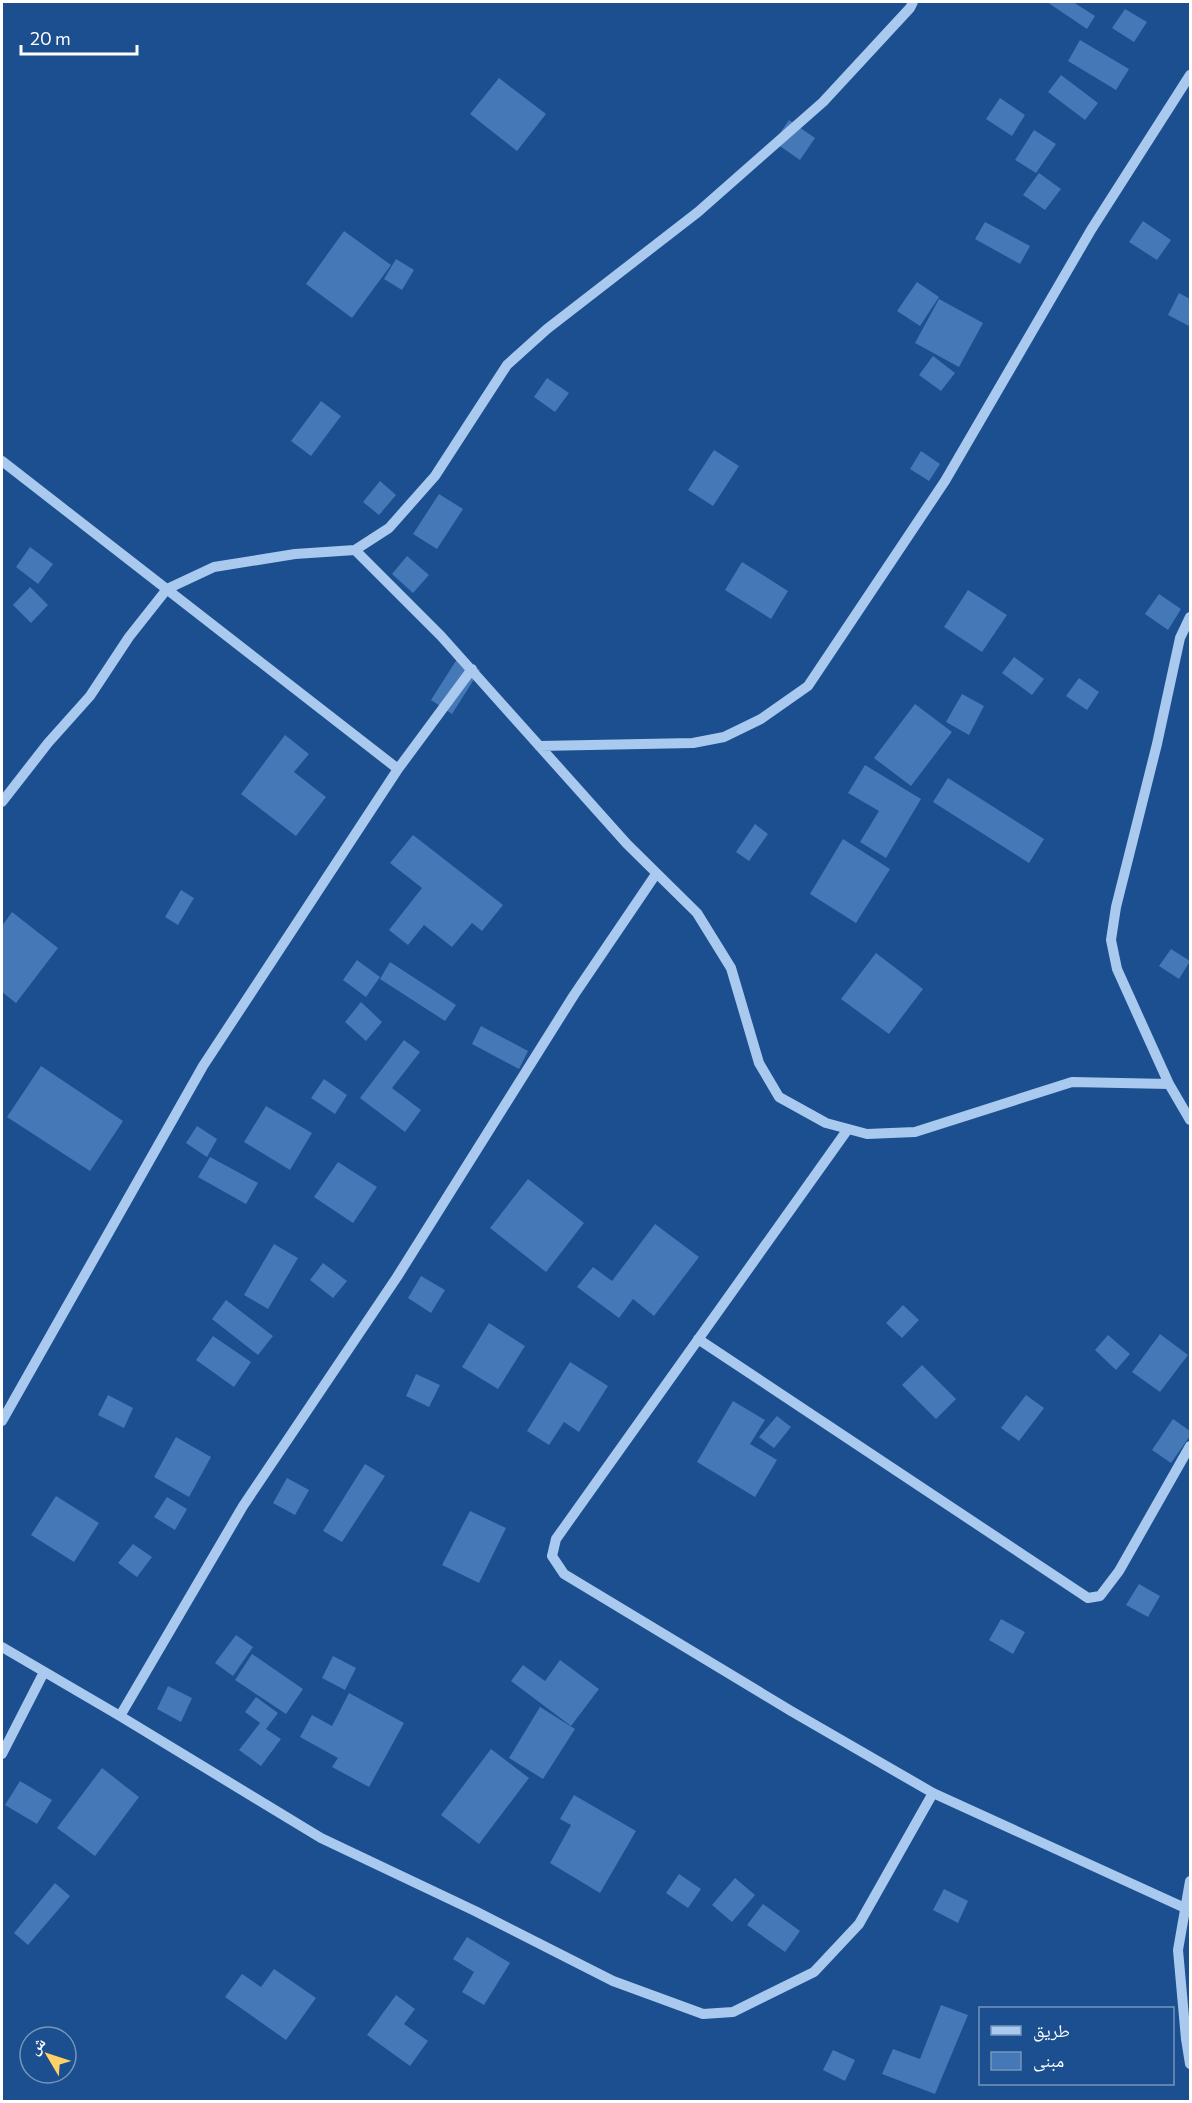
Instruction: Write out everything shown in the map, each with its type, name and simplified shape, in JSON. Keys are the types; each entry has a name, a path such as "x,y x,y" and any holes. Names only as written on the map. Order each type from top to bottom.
{"street":[{"path":"2,802 48,743 90,696 129,637 167,589 214,567 295,554 355,550 389,528 435,476 507,365 548,329 698,212 823,102 913,2"},
{"path":"539,746 693,743 724,737 761,719 808,686 945,481 1091,230 1191,75"},
{"path":"2,461 398,769"},
{"path":"355,550 472,669 627,844 697,913 731,968 759,1063 779,1097 826,1123 867,1134 915,1132 1072,1082 1169,1084"},
{"path":"1191,617 1180,638 1157,744 1116,907 1111,940 1117,969 1169,1084 1191,1120"},
{"path":"2,1421 203,1066 398,769 472,669"},
{"path":"120,1716 243,1506 397,1276 574,995 656,873"},
{"path":"848,1129 556,1539 552,1556 564,1575 933,1793 1185,1908"},
{"path":"698,1339 1088,1598 1100,1596 1119,1571 1191,1446"},
{"path":"2,1647 321,1838 475,1911 613,1981 703,2014 733,2012 814,1972 859,1924 933,1793"},
{"path":"2,1754 44,1672"},
{"path":"1191,1881 1178,1950 1186,2039 1191,2064"}],"building":[{"path":"1047,2 1073,2 1095,16 1087,29"},
{"path":"1125,9 1147,22 1134,42 1112,28"},
{"path":"1080,40 1129,69 1116,90 1068,61"},
{"path":"1061,75 1098,103 1085,120 1048,92"},
{"path":"499,78 546,114 517,151 470,114"},
{"path":"1000,98 1025,115 1012,136 986,119"},
{"path":"789,120 815,138 800,160 774,142"},
{"path":"1034,130 1056,144 1036,173 1015,160"},
{"path":"1039,173 1061,189 1045,210 1023,195"},
{"path":"1143,221 1171,240 1157,260 1129,242"},
{"path":"985,222 1030,246 1020,264 975,239"},
{"path":"344,231 391,265 352,318 306,284"},
{"path":"396,259 414,270 402,290 384,279"},
{"path":"917,282 939,297 920,326 897,311"},
{"path":"1179,293 1190,299 1189,326 1168,315"},
{"path":"939,299 983,323 959,367 915,343"},
{"path":"933,356 955,373 941,391 919,375"},
{"path":"547,378 569,393 555,412 534,397"},
{"path":"321,401 341,416 311,456 291,441"},
{"path":"714,450 739,466 713,506 688,490"},
{"path":"921,451 940,464 929,481 910,469"},
{"path":"380,481 396,495 379,515 363,502"},
{"path":"439,494 463,509 437,549 413,534"},
{"path":"30,547 53,564 38,584 16,567"},
{"path":"407,556 429,575 413,593 392,574"},
{"path":"742,562 788,591 771,619 725,590"},
{"path":"30,587 48,605 31,623 13,605"},
{"path":"968,590 1007,615 982,652 944,627"},
{"path":"1159,594 1181,609 1168,630 1145,614"},
{"path":"459,656 480,670 452,714 431,700"},
{"path":"1014,657 1044,679 1032,695 1002,673"},
{"path":"1079,678 1099,692 1087,710 1066,696"},
{"path":"962,694 984,706 969,735 946,722"},
{"path":"915,704 952,732 911,786 874,758"},
{"path":"285,735 309,754 294,772 326,797 296,836 241,794"},
{"path":"865,765 921,799 886,858 860,842 879,811 848,793"},
{"path":"948,778 1044,839 1029,863 933,802"},
{"path":"755,824 768,834 749,861 736,852"},
{"path":"413,835 503,905 482,931 472,923 452,947 424,925 408,945 389,930 422,888 390,863"},
{"path":"843,839 890,869 856,923 810,894"},
{"path":"181,890 194,898 178,925 165,917"},
{"path":"12,912 58,948 16,1003 2,992 2,926"},
{"path":"1171,949 1190,961 1179,979 1159,966"},
{"path":"876,953 923,989 889,1034 841,999"},
{"path":"357,960 380,977 366,997 343,980"},
{"path":"390,962 456,1005 445,1021 380,979"},
{"path":"361,1002 382,1022 366,1041 345,1022"},
{"path":"481,1026 528,1051 519,1069 472,1044"},
{"path":"404,1040 420,1052 392,1088 421,1110 405,1132 360,1098"},
{"path":"41,1066 123,1121 90,1171 7,1117"},
{"path":"324,1079 347,1095 335,1114 311,1098"},
{"path":"266,1106 312,1133 290,1170 244,1142"},
{"path":"197,1126 217,1139 207,1157 186,1143"},
{"path":"210,1157 258,1183 246,1204 198,1177"},
{"path":"338,1162 377,1187 353,1223 314,1197"},
{"path":"528,1179 584,1223 546,1272 490,1228"},
{"path":"655,1224 699,1257 654,1316 633,1299 619,1318 577,1287 593,1267 612,1281"},
{"path":"274,1244 298,1258 268,1309 244,1295"},
{"path":"323,1263 347,1281 333,1298 310,1280"},
{"path":"421,1276 445,1290 431,1313 408,1298"},
{"path":"226,1300 273,1336 258,1355 212,1319"},
{"path":"903,1305 919,1320 902,1338 886,1323"},
{"path":"489,1323 525,1346 498,1389 462,1367"},
{"path":"1160,1334 1188,1355 1160,1392 1132,1372"},
{"path":"1108,1335 1130,1354 1116,1370 1095,1350"},
{"path":"213,1336 251,1362 234,1387 196,1360"},
{"path":"570,1362 608,1386 579,1432 564,1422 549,1445 527,1431"},
{"path":"922,1365 956,1399 936,1419 902,1385"},
{"path":"416,1374 440,1385 429,1407 406,1396"},
{"path":"108,1395 133,1408 124,1428 98,1415"},
{"path":"1026,1395 1044,1408 1019,1441 1001,1428"},
{"path":"733,1401 765,1420 750,1444 777,1460 755,1497 697,1462"},
{"path":"777,1416 791,1427 774,1448 759,1437"},
{"path":"1173,1419 1190,1431 1190,1436 1171,1463 1152,1450"},
{"path":"176,1437 211,1457 189,1497 154,1477"},
{"path":"365,1464 385,1476 342,1542 323,1531"},
{"path":"287,1478 309,1490 295,1515 273,1503"},
{"path":"56,1496 99,1523 74,1562 31,1535"},
{"path":"167,1497 187,1509 175,1530 154,1517"},
{"path":"470,1511 506,1528 479,1583 442,1565"},
{"path":"133,1544 152,1557 137,1577 118,1563"},
{"path":"1139,1584 1160,1596 1148,1617 1126,1605"},
{"path":"1001,1619 1025,1632 1013,1654 989,1640"},
{"path":"236,1635 253,1647 233,1676 215,1663"},
{"path":"252,1654 303,1689 286,1714 235,1680"},
{"path":"333,1656 356,1668 345,1690 322,1678"},
{"path":"560,1660 599,1689 571,1726 511,1681 523,1665 545,1681"},
{"path":"168,1686 192,1698 181,1722 157,1709"},
{"path":"349,1693 404,1723 369,1787 332,1767 338,1758 300,1737 312,1715 332,1726"},
{"path":"256,1697 278,1713 266,1729 281,1739 261,1766 239,1750 260,1723 245,1712"},
{"path":"540,1707 575,1729 543,1779 509,1758"},
{"path":"491,1749 529,1778 479,1844 441,1815"},
{"path":"102,1768 139,1797 95,1856 57,1828"},
{"path":"20,1781 52,1800 37,1824 5,1805"},
{"path":"574,1795 636,1831 600,1893 550,1863 571,1825 560,1819"},
{"path":"679,1874 701,1889 688,1908 666,1893"},
{"path":"735,1878 755,1895 732,1922 712,1905"},
{"path":"55,1883 70,1896 28,1945 14,1933"},
{"path":"944,1889 968,1901 958,1923 933,1910"},
{"path":"763,1904 800,1931 785,1952 747,1925"},
{"path":"467,1937 510,1963 484,2005 462,1992 474,1972 453,1959"},
{"path":"274,1969 316,1998 286,2040 225,1997 242,1974 261,1987"},
{"path":"396,1995 415,2009 404,2024 428,2041 410,2066 367,2035"},
{"path":"941,2005 968,2015 935,2094 882,2074 893,2049 920,2059"},
{"path":"833,2050 855,2060 845,2081 823,2070"}]}
